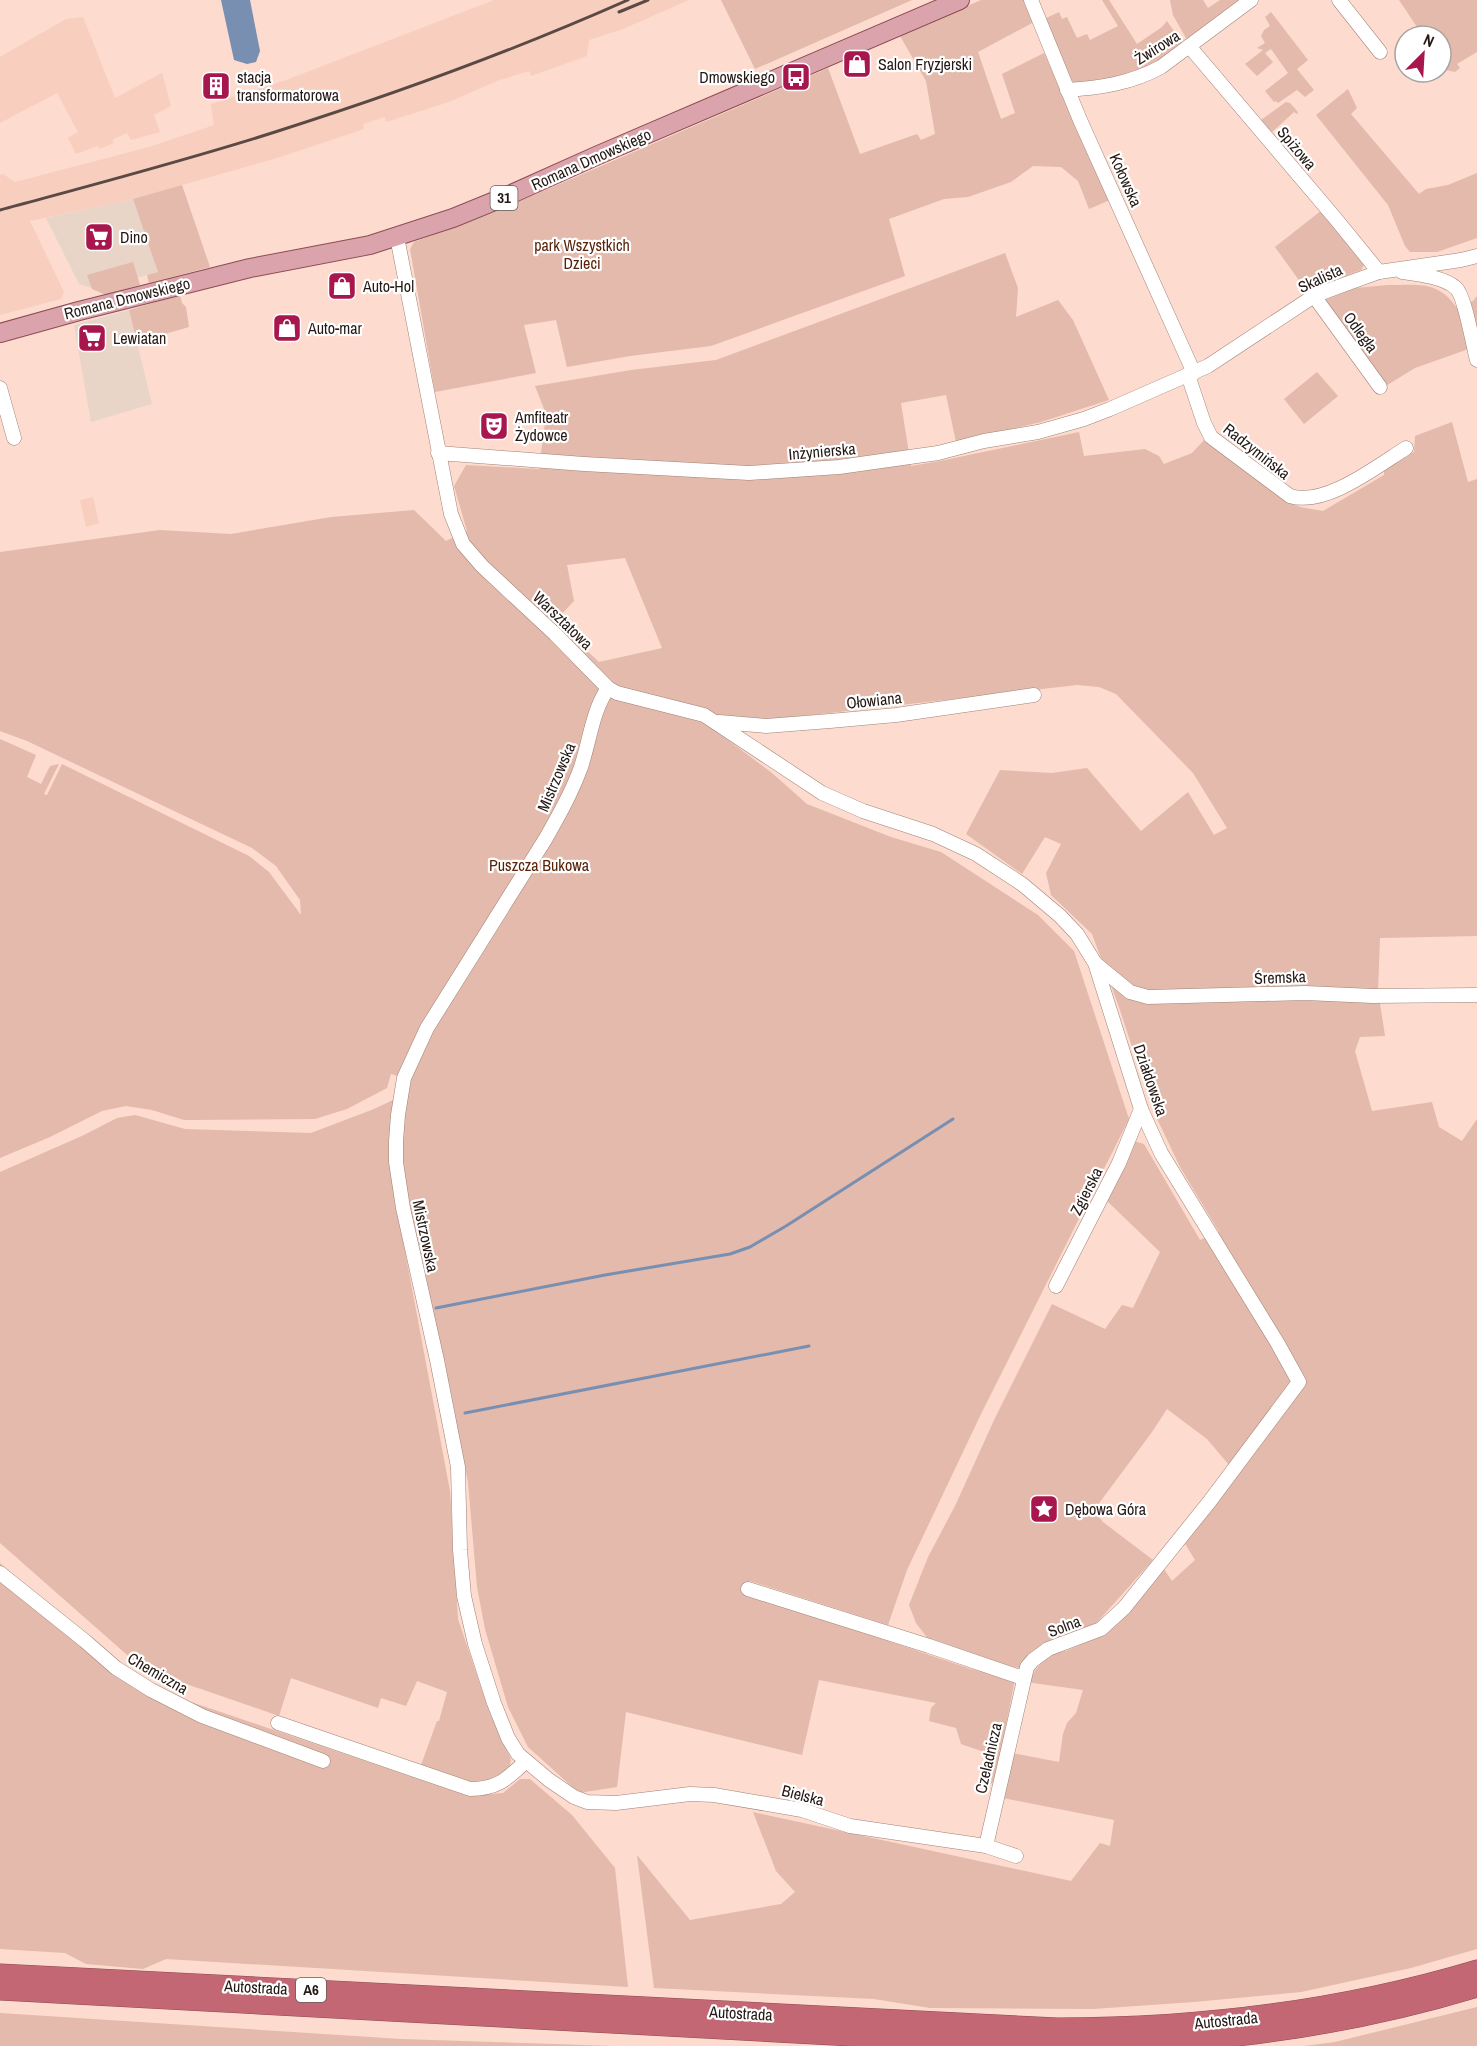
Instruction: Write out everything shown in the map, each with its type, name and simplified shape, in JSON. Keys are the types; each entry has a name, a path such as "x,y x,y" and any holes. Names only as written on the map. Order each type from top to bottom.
{"highway":[{"name":"Autostrada","path":"650,2017 1023,2027 1160,2026 1244,2018 1312,2008 1378,1996 1477,1970"},
{"name":"Autostrada","path":"0,1974 650,2017 1011,2044 1079,2045 1222,2038 1306,2027 1397,2008 1477,1987"},
{"name":"Autostrada","path":"0,1990 621,2015"}],"main road":[{"name":"Romana Dmowskiego","path":"0,333 211,277 272,263 363,247 397,237 507,196 960,0"}],"street":[{"name":"Kołowska","path":"1030,0 1191,374"},
{"name":"Żwirowa","path":"1067,90 1121,84 1145,75 1190,46 1251,0"},
{"path":"1339,0 1380,52"},
{"name":"Spiżowa","path":"1190,46 1378,272"},
{"name":"Warsztatowa","path":"397,237 451,514 464,544 482,566 555,634 608,688 616,693 692,711 717,722 822,793 863,811 933,834"},
{"name":"Skalista","path":"1191,374 1208,366 1314,296 1378,272 1477,256"},
{"path":"1378,272 1413,273 1455,286 1459,292 1477,360"},
{"name":"Odległa","path":"1314,296 1380,387"},
{"name":"Radzymińska","path":"1191,374 1204,423 1211,437 1290,496 1305,499 1327,494 1406,448"},
{"name":"Inżynierska","path":"438,453 750,473 839,467 938,453 984,441 1038,432 1083,419 1191,374"},
{"path":"0,388 14,438"},
{"name":"Mistrzowska","path":"579,1800 559,1789 526,1761 510,1743 498,1714 468,1615 461,1558 458,1467 403,1208 396,1161 398,1115 404,1078 426,1028 539,851 560,813 581,768 597,708 608,688"},
{"name":"Ołowiana","path":"717,722 766,726 830,721 896,715 1034,695"},
{"name":"Działdowska","path":"933,834 976,854 1043,900 1077,934 1095,963 1141,1109 1161,1153 1299,1382"},
{"name":"Śremska","path":"1095,963 1130,992 1149,997 1305,993 1373,996 1477,995"},
{"name":"Zgierska","path":"1056,1286 1119,1163 1141,1109"},
{"name":"Solna","path":"1023,1678 1027,1667 1040,1654 1101,1629 1124,1608 1210,1501 1299,1382"},
{"name":"Chemiczna","path":"0,1573 116,1668 151,1690 202,1716 323,1761"},
{"path":"748,1589 1023,1678"},
{"name":"Czeladnicza","path":"986,1846 1023,1678"},
{"path":"278,1723 470,1789 497,1786 526,1761"},
{"name":"Bielska","path":"579,1800 605,1804 707,1794 802,1810 850,1826 986,1846 1016,1856"}],"shaded area":[{"path":"494,0 689,0 623,29 589,40 587,56 531,76 529,71 497,81 449,102 386,122 385,117 363,124 364,129 277,158 133,199 30,221 64,292 61,299 0,315 0,175 3,174 15,182 149,147 214,125 211,104 286,80"},
{"path":"83,17 115,98 162,73 171,106 154,115 160,132 131,140 127,133 112,140 114,143 100,149 98,146 76,154 68,138 78,132 57,93 0,123 0,57 66,19"},
{"path":"133,199 158,272 94,289 79,284 46,218"},
{"path":"129,310 152,404 91,422 74,325"},
{"path":"93,497 99,523 86,527 80,500"}],"green space":[{"path":"721,0 912,0 755,69"},
{"name":"park Wszystkich Dzieci","path":"981,0 1026,0 1034,22 978,52 1001,119 1015,113 1002,74 1044,53 1110,200 1089,209 1078,181 1061,167 1033,166 1011,182 968,197 944,199 889,219 905,276 711,346 567,367 556,320 524,325 536,373 435,392 410,249 414,242 497,211 828,68 860,154 917,134 921,140 935,134 926,81 900,36"},
{"path":"1102,0 1109,0 1137,44 1167,21 1182,43 1145,70 1129,77 1072,84 1042,20 1059,12 1062,19 1067,17 1077,38 1087,34 1090,40 1118,26"},
{"path":"1170,0 1203,0 1208,8 1220,0 1242,0 1187,40 1173,15"},
{"path":"1399,0 1477,0 1477,52 1457,64 1460,68 1453,72 1453,24 1415,24"},
{"path":"1271,12 1308,60 1297,69 1314,90 1305,97 1297,90 1278,103 1274,102 1265,91 1288,73 1271,49 1265,53 1273,62 1257,76 1245,64 1263,50 1257,48 1265,43 1261,36 1270,26 1265,17"},
{"path":"1348,89 1357,108 1351,114 1419,194 1426,189 1448,185 1477,173 1477,238 1437,252 1410,252 1405,246 1388,205 1316,115"},
{"path":"1286,102 1298,112 1297,114 1294,112 1272,132 1261,120"},
{"path":"182,185 210,267 149,283 147,275 158,272 133,199"},
{"path":"1322,210 1364,265 1361,270 1306,290 1275,247"},
{"name":"Puszcza Bukowa","path":"1005,253 1018,288 1016,317 1058,300 1073,320 1109,400 1041,422 956,442 946,395 901,403 911,466 1079,432 1084,456 1145,449 1159,456 1164,464 1192,453 1207,437 1219,450 1284,500 1300,507 1323,511 1384,475 1384,466 1414,452 1415,436 1452,422 1468,482 1477,479 1477,936 1380,938 1378,991 1385,1036 1360,1037 1355,1051 1372,1111 1432,1102 1439,1127 1462,1141 1477,1119 1477,1949 1411,1968 1301,1992 1093,2009 930,2008 874,1999 654,1988 637,1855 690,1920 781,1904 795,1892 776,1871 753,1812 1071,1881 1100,1843 1110,1846 1114,1820 1003,1798 1012,1753 1059,1762 1063,1734 1067,1723 1076,1713 1083,1690 1026,1682 1049,1653 1066,1651 1096,1638 1162,1566 1172,1581 1195,1560 1184,1542 1229,1465 1207,1439 1167,1409 1094,1510 1103,1522 1153,1560 1091,1629 1043,1643 1023,1669 929,1640 916,1623 909,1605 928,1557 1052,1304 1105,1329 1122,1305 1133,1308 1160,1252 1105,1199 1134,1141 1144,1144 1200,1240 1219,1232 1180,1167 1152,1108 1092,934 1051,895 1046,873 1061,844 1045,837 1022,874 966,834 1000,770 1052,773 1087,768 1141,831 1188,792 1214,835 1227,828 1193,773 1116,694 1099,687 1077,685 767,720 720,734 772,773 807,804 891,837 941,852 1038,915 1074,951 1129,1119 981,1414 907,1570 888,1625 750,1581 745,1593 971,1669 1015,1679 995,1781 988,1786 982,1778 987,1753 961,1744 956,1728 929,1721 931,1708 936,1703 819,1680 802,1755 626,1712 617,1787 579,1793 528,1747 508,1707 485,1629 477,1587 468,1482 451,1393 415,1236 395,1198 450,1491 458,1619 490,1714 511,1759 509,1770 498,1780 472,1782 421,1765 437,1721 439,1721 447,1692 417,1681 406,1706 381,1698 378,1708 291,1678 279,1716 143,1669 0,1543 0,1172 117,1118 135,1115 185,1129 311,1133 395,1099 403,1119 411,1080 391,1074 387,1088 347,1109 315,1119 184,1120 152,1110 126,1106 102,1111 50,1137 0,1158 0,739 36,755 27,777 41,784 50,766 59,764 44,794 47,795 62,764 249,856 269,872 301,915 300,900 276,866 252,848 27,741 0,731 0,552 160,530 231,534 331,517 414,510 446,541 467,531 454,486 466,465 539,469 546,414 535,386 631,370 716,360","holes":["625,558 662,648 599,662 555,621 574,601 567,565"]},
{"path":"133,262 140,285 106,295 92,289 87,275"},
{"path":"1418,285 1435,288 1450,299 1457,308 1473,301 1477,296 1477,346 1415,368 1384,387 1323,301 1356,288"},
{"path":"180,295 186,307 189,327 137,342 129,310"},
{"path":"1317,372 1338,396 1304,424 1284,399"},
{"path":"0,1563 138,1684 468,1796 503,1793 520,1779 530,1779 572,1815 615,1868 628,1987 166,1959 143,1969 86,1964 65,1953 0,1949"},
{"path":"1477,2007 1477,2046 1304,2046 1335,2042"},
{"path":"0,2013 401,2039 613,2046 0,2046"}],"water":[{"path":"221,0 250,0 260,51 256,62 247,64 234,60"}],"waterway":[{"path":"436,1308 605,1275 730,1254 750,1247 953,1119"},
{"path":"465,1413 809,1346"}],"railway":[{"path":"0,210 172,163 320,118 497,54 628,0"},
{"path":"619,12 648,0"}],"place":[{"name":"Salon Fryzjerski","path":"857,64"},
{"name":"Dmowskiego","path":"796,77"},
{"name":"stacja transformatorowa","path":"216,86"},
{"name":"Dino","path":"99,237"},
{"name":"Auto-Hol","path":"342,286"},
{"name":"Auto-mar","path":"287,328"},
{"name":"Lewiatan","path":"92,338"},
{"name":"Amfiteatr Żydowce","path":"494,426"},
{"name":"Dębowa Góra","path":"1044,1509"}]}
